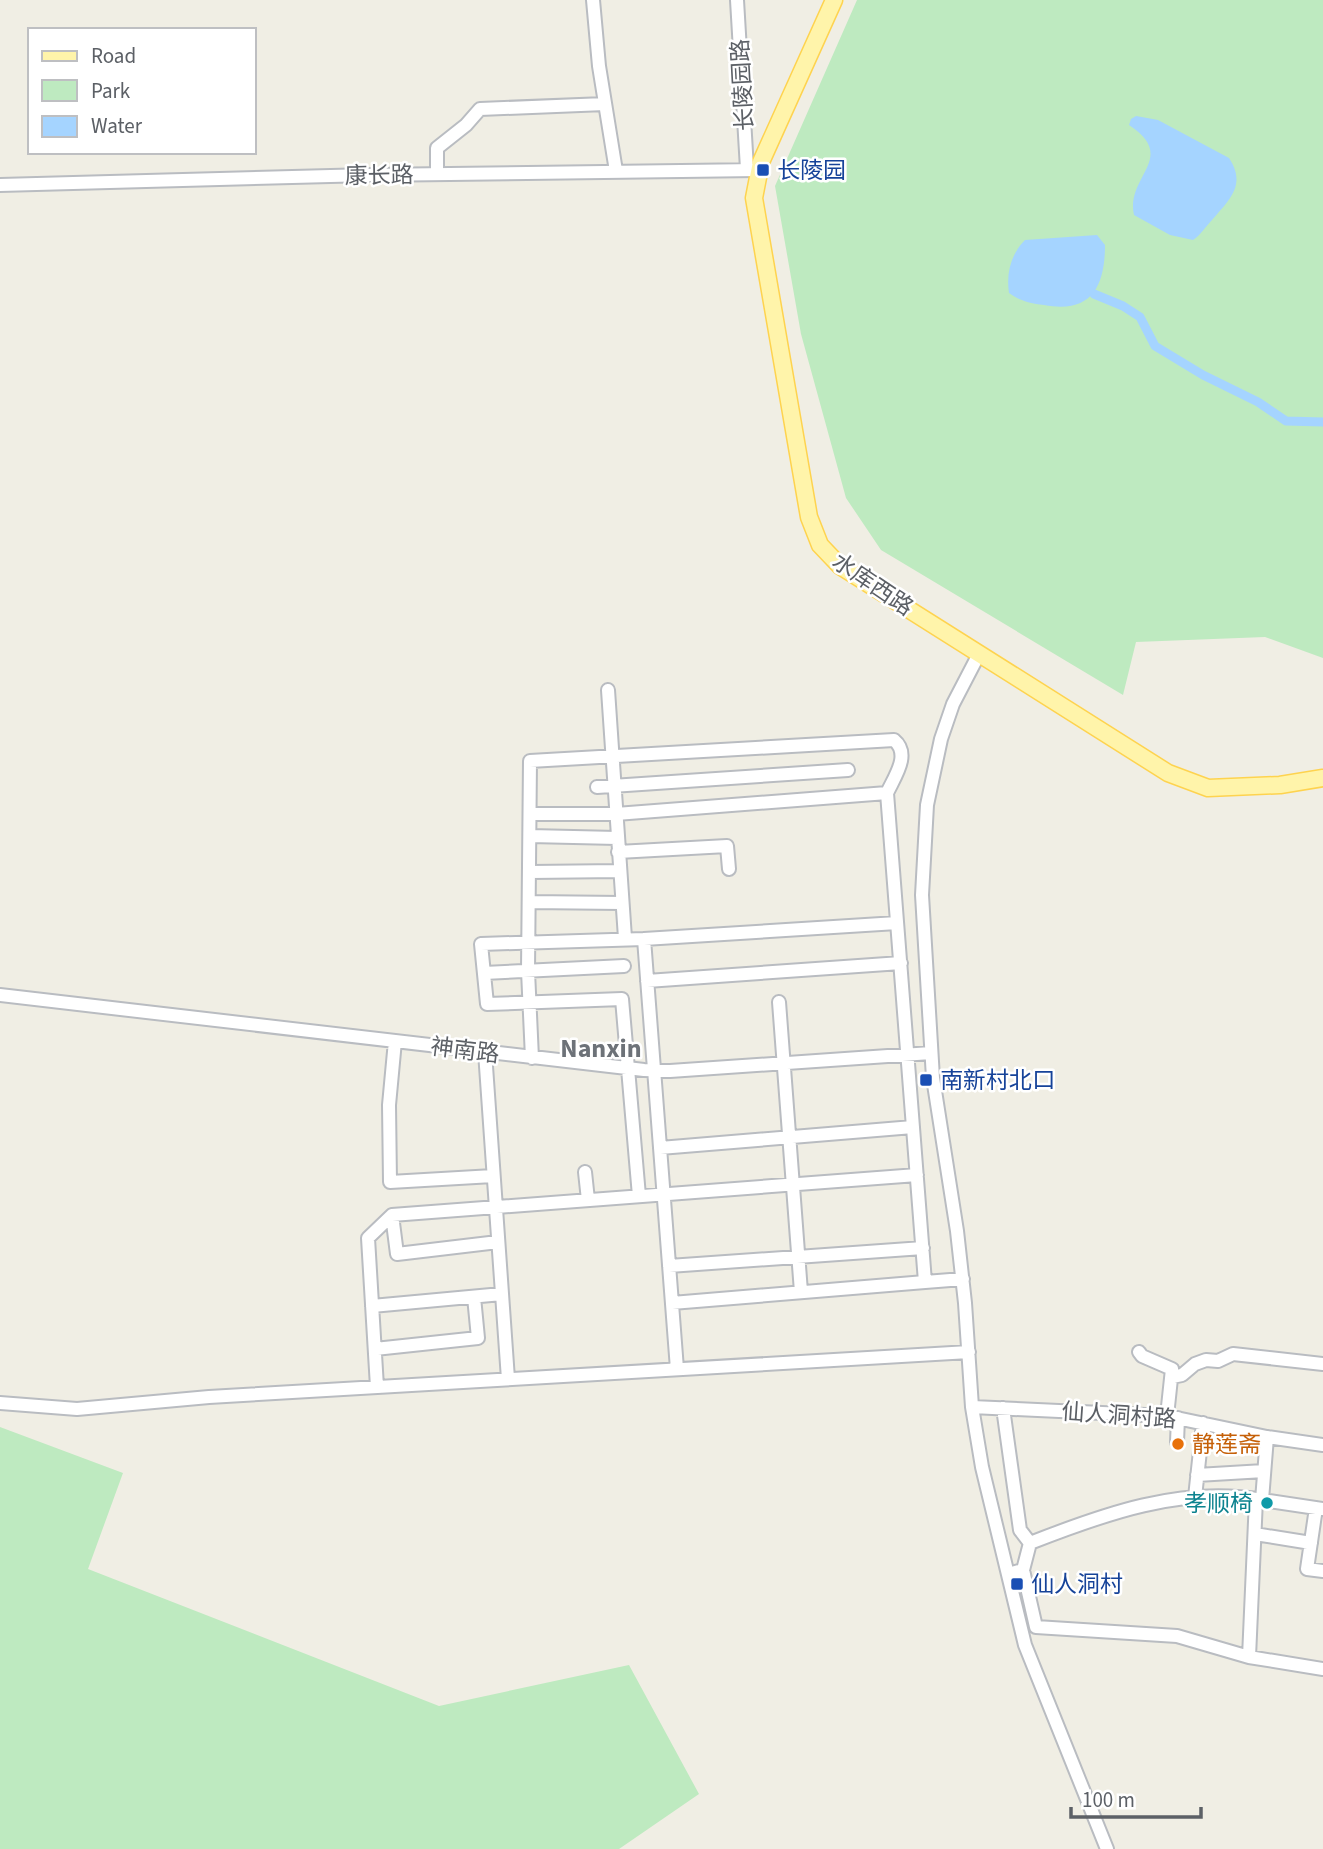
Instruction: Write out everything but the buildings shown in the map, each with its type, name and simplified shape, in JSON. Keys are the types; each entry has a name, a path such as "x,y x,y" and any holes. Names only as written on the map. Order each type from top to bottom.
{"main road":[{"name":"水库西路","path":"834,0 752,169 755,212 814,534 836,563 1168,773 1208,788 1280,785 1323,778"}],"street":[{"path":"593,0 616,171"},
{"name":"长陵园路","path":"737,0 752,169"},
{"path":"437,174 437,148 466,125 480,109 605,104"},
{"name":"康长路","path":"0,185 752,169"},
{"path":"979,654 953,704 941,739 927,805 922,895 931,1053 962,1279 972,1407 1008,1574 1036,1677 1107,1849"},
{"path":"608,690 625,938"},
{"path":"532,1058 528,1003 530,761 894,740 901,746 903,756 887,793 925,1282"},
{"path":"597,787 848,770"},
{"path":"530,814 616,814 887,793"},
{"path":"530,836 617,838"},
{"path":"618,852 727,846 729,869"},
{"path":"530,872 620,871"},
{"path":"529,902 622,903"},
{"path":"639,1196 622,999 486,1004 481,944 644,939 897,923"},
{"path":"644,939 677,1368"},
{"path":"647,981 901,963"},
{"path":"484,973 624,966"},
{"name":"神南路","path":"0,995 654,1070 931,1053"},
{"path":"779,1002 801,1292"},
{"path":"395,1041 389,1105 390,1182 494,1176"},
{"path":"485,1052 508,1379"},
{"path":"660,1148 914,1127"},
{"path":"585,1172 588,1200"},
{"path":"377,1387 368,1238 392,1215 917,1175"},
{"path":"392,1215 397,1254 498,1242"},
{"path":"669,1266 923,1248"},
{"path":"672,1303 962,1279"},
{"path":"372,1306 502,1294"},
{"path":"375,1349 478,1338 474,1297"},
{"path":"0,1403 77,1409 377,1387 969,1352"},
{"path":"1139,1352 1142,1356 1168,1365 1172,1377 1177,1442"},
{"path":"1172,1377 1182,1375 1195,1364 1206,1360 1218,1361 1233,1354 1323,1364"},
{"name":"仙人洞村路","path":"972,1407 1173,1417 1266,1437 1323,1443"},
{"path":"1003,1408 1020,1530 1030,1544"},
{"path":"1195,1497 1203,1423"},
{"path":"1249,1657 1255,1534 1266,1437"},
{"path":"1198,1475 1264,1471"},
{"path":"1030,1544 1111,1513 1195,1497 1259,1499 1320,1508 1307,1569 1323,1571"},
{"path":"1255,1534 1311,1543"},
{"path":"1030,1544 1023,1570 1037,1626 1177,1636 1249,1657 1323,1669"},
{"path":"1008,1574 1023,1570"}],"green space":[{"path":"857,0 1323,0 1323,658 1265,637 1136,642 1123,695 881,550 846,498 801,334 775,186"},
{"path":"0,1427 123,1473 88,1569 439,1706 629,1665 699,1794 619,1849 0,1849"}],"water":[{"path":"1136,116 1158,120 1229,158 1234,168 1234,192 1193,240 1170,235 1134,215 1136,189 1150,158 1150,148 1143,137 1129,125 1131,119"},
{"path":"1097,235 1105,245 1102,273 1098,285 1084,301 1060,307 1025,301 1009,293 1011,264 1016,251 1025,240"}],"waterway":[{"path":"1094,294 1123,306 1140,317 1155,346 1203,375 1258,402 1286,421 1323,422"}],"place":[{"name":"长陵园","path":"763,170"},
{"name":"南新村北口","path":"926,1080"},
{"name":"静莲斋","path":"1178,1444"},
{"name":"孝顺椅","path":"1267,1503"},
{"name":"仙人洞村","path":"1017,1584"}],"district":[{"name":"Nanxin","path":"601,1048"}]}
